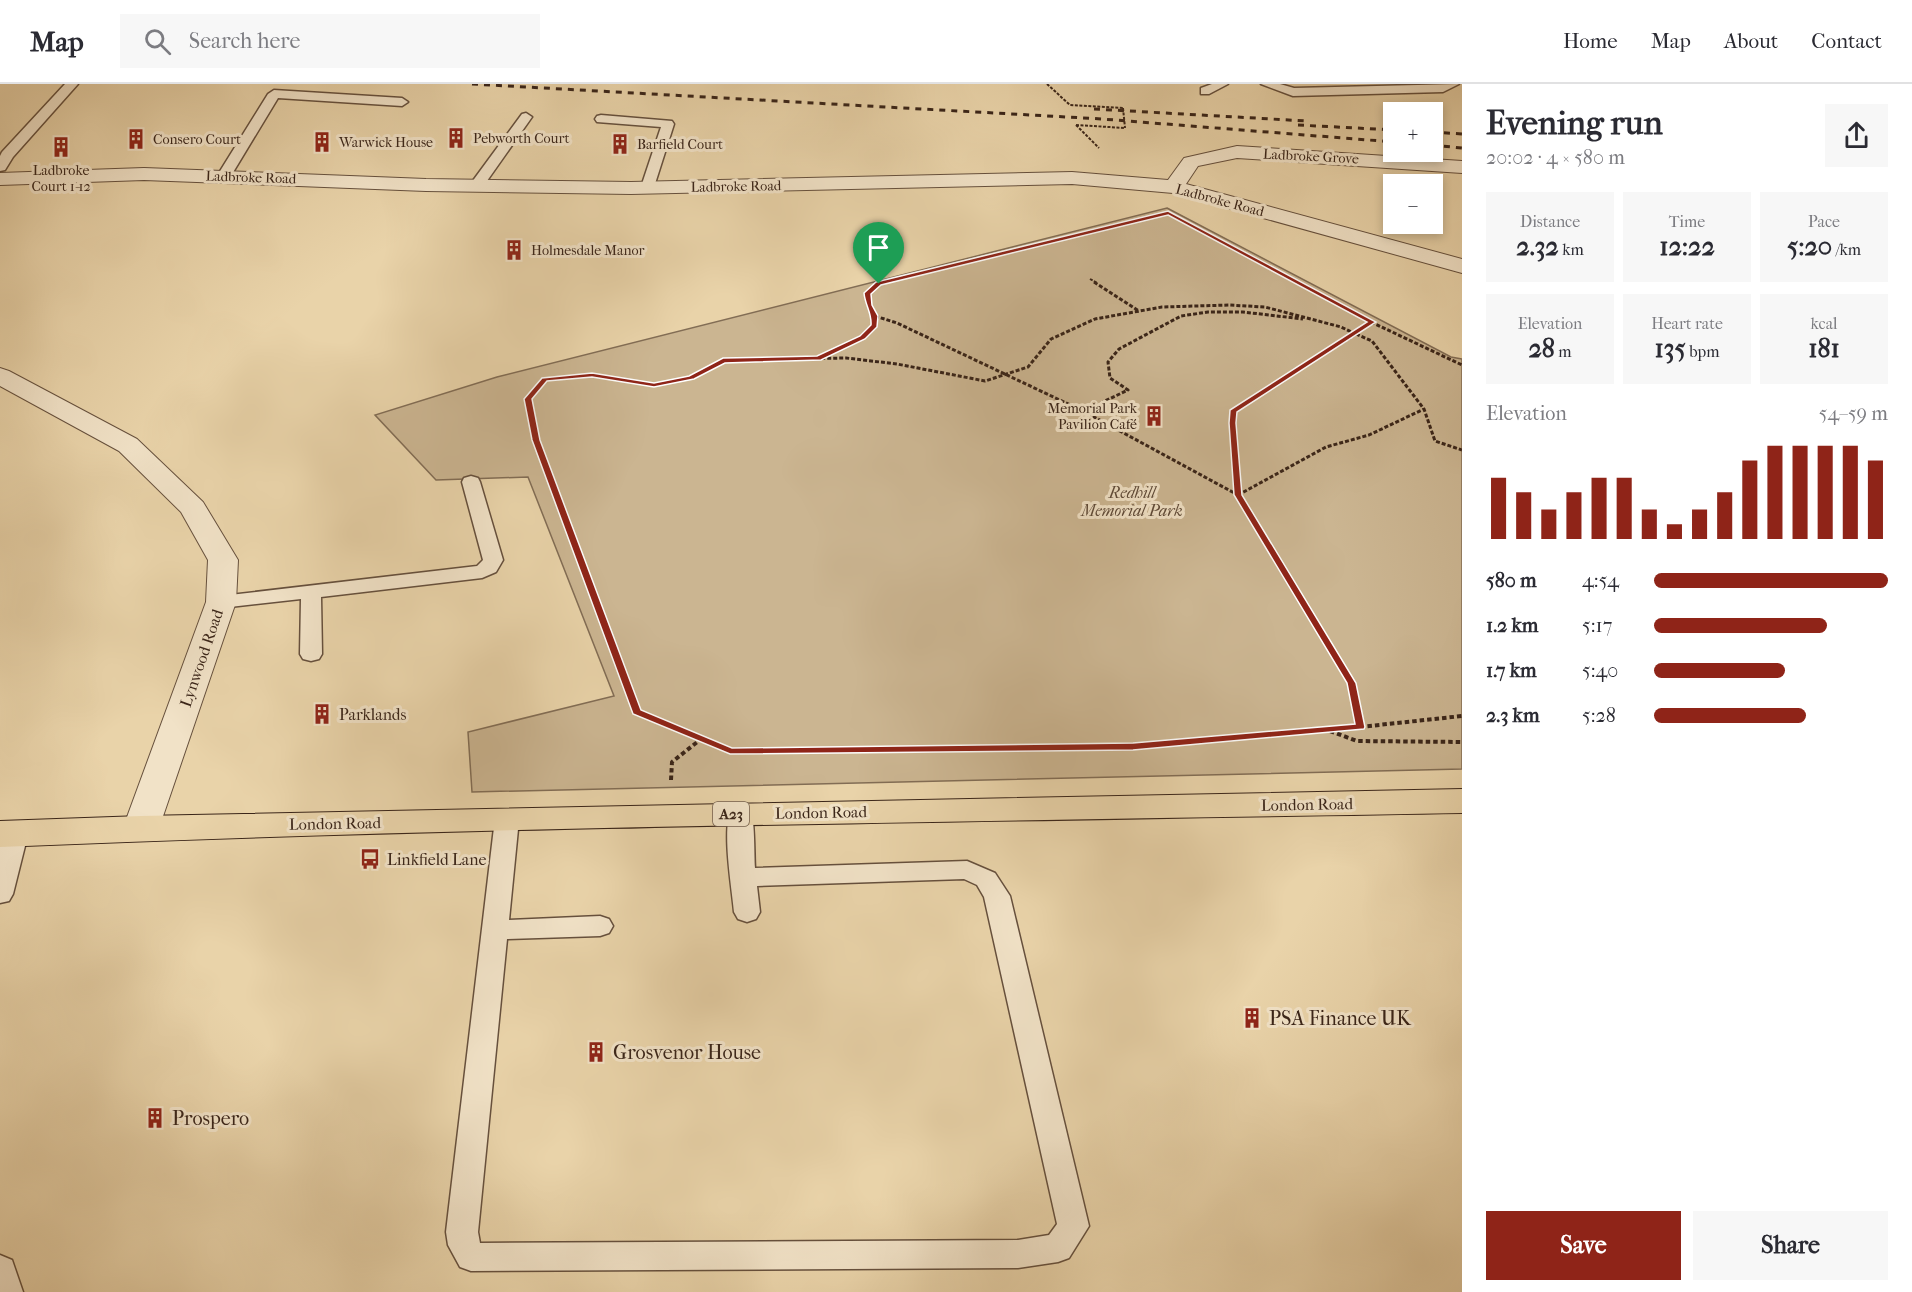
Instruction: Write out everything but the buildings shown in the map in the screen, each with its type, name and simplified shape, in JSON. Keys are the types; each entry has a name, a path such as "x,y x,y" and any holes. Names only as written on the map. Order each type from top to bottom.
{"main road":[{"name":"London Road","path":"8,834 141,828 670,815 1462,801"}],"street":[{"name":"Ladbroke Grove","path":"1174,187 1191,162 1237,152 1462,167"},
{"name":"Ladbroke Road","path":"0,179 103,174 477,185 648,187 1061,178 1174,187 1462,266"},
{"name":"Lynwood Road","path":"0,376 128,445 193,508 223,560 221,603 141,828"}],"lane":[{"path":"0,166 7,155 72,84"},
{"path":"1205,91 1222,84"},
{"path":"1267,84 1293,92 1432,88 1453,84"},
{"path":"224,176 274,94 402,102"},
{"path":"477,185 526,117"},
{"path":"601,119 668,124 648,187"},
{"path":"221,603 482,572 489,568 492,560 471,483"},
{"path":"311,593 311,654"},
{"path":"741,814 743,877 747,912"},
{"path":"507,819 462,1232 464,1245 471,1257 1018,1254 1058,1248 1073,1226 997,896 986,879 967,870 743,877"},
{"path":"0,894 8,834"},
{"path":"495,930 600,926"},
{"path":"0,1270 6,1292"}],"path":[{"path":"1047,84 1070,105 1123,108 1125,128 1076,125"},
{"path":"818,358 862,338 874,325 875,316 869,305 867,293 879,284 1157,215"},
{"path":"1190,224 1368,320 1462,365"},
{"path":"1090,279 1139,311"},
{"path":"1462,450 1435,441 1424,410 1372,341 1319,321 1265,307 1229,304 1162,307 1095,319 1051,339 1028,367 986,381 897,364 846,358 723,360 691,377 654,385 592,375 545,379 528,399 536,440 637,711 730,751 1133,747 1462,716"},
{"path":"1083,411 1128,390 1110,378 1108,362 1119,349 1181,316 1208,312 1243,312 1319,321"},
{"path":"875,316 897,323 1083,411 1238,495"},
{"path":"1360,727 1352,683 1238,495 1233,411 1372,322 1368,320"},
{"path":"1238,495 1326,447 1368,435 1424,410"},
{"path":"1328,730 1357,741 1462,742"},
{"path":"670,815 672,762 701,739"}],"green space":[{"name":"Redhill Memorial Park","path":"1167,208 1451,357 1462,359 1462,769 472,792 468,732 614,696 528,477 436,480 375,415 497,377"}],"railway":[{"path":"472,84 1102,119 1383,141"},
{"path":"1094,109 1307,121"},
{"path":"1298,125 1383,129"},
{"path":"1443,133 1462,134"},
{"path":"1443,146 1462,148"}],"place":[{"name":"Pebworth Court","path":"456,138"},
{"name":"Consero Court","path":"136,139"},
{"name":"Warwick House","path":"322,142"},
{"name":"Barfield Court","path":"620,144"},
{"name":"Ladbroke Court 1-12","path":"61,147"},
{"name":"Holmesdale Manor","path":"514,250"},
{"name":"Memorial Park Pavilion Café","path":"1154,416"},
{"name":"Parklands","path":"322,714"},
{"name":"Linkfield Lane","path":"370,859"},
{"name":"PSA Finance UK","path":"1252,1018"},
{"name":"Grosvenor House","path":"596,1052"},
{"name":"Prospero","path":"155,1118"}],"route":[{"path":"1168,213 1372,322 1233,411 1232,423 1238,495 1352,683 1360,727 1133,747 730,751 637,711 536,440 528,399 545,379 592,375 654,385 691,377 723,360 818,358 862,338 874,325 875,316 869,305 867,293 879,284 1168,213"}]}
